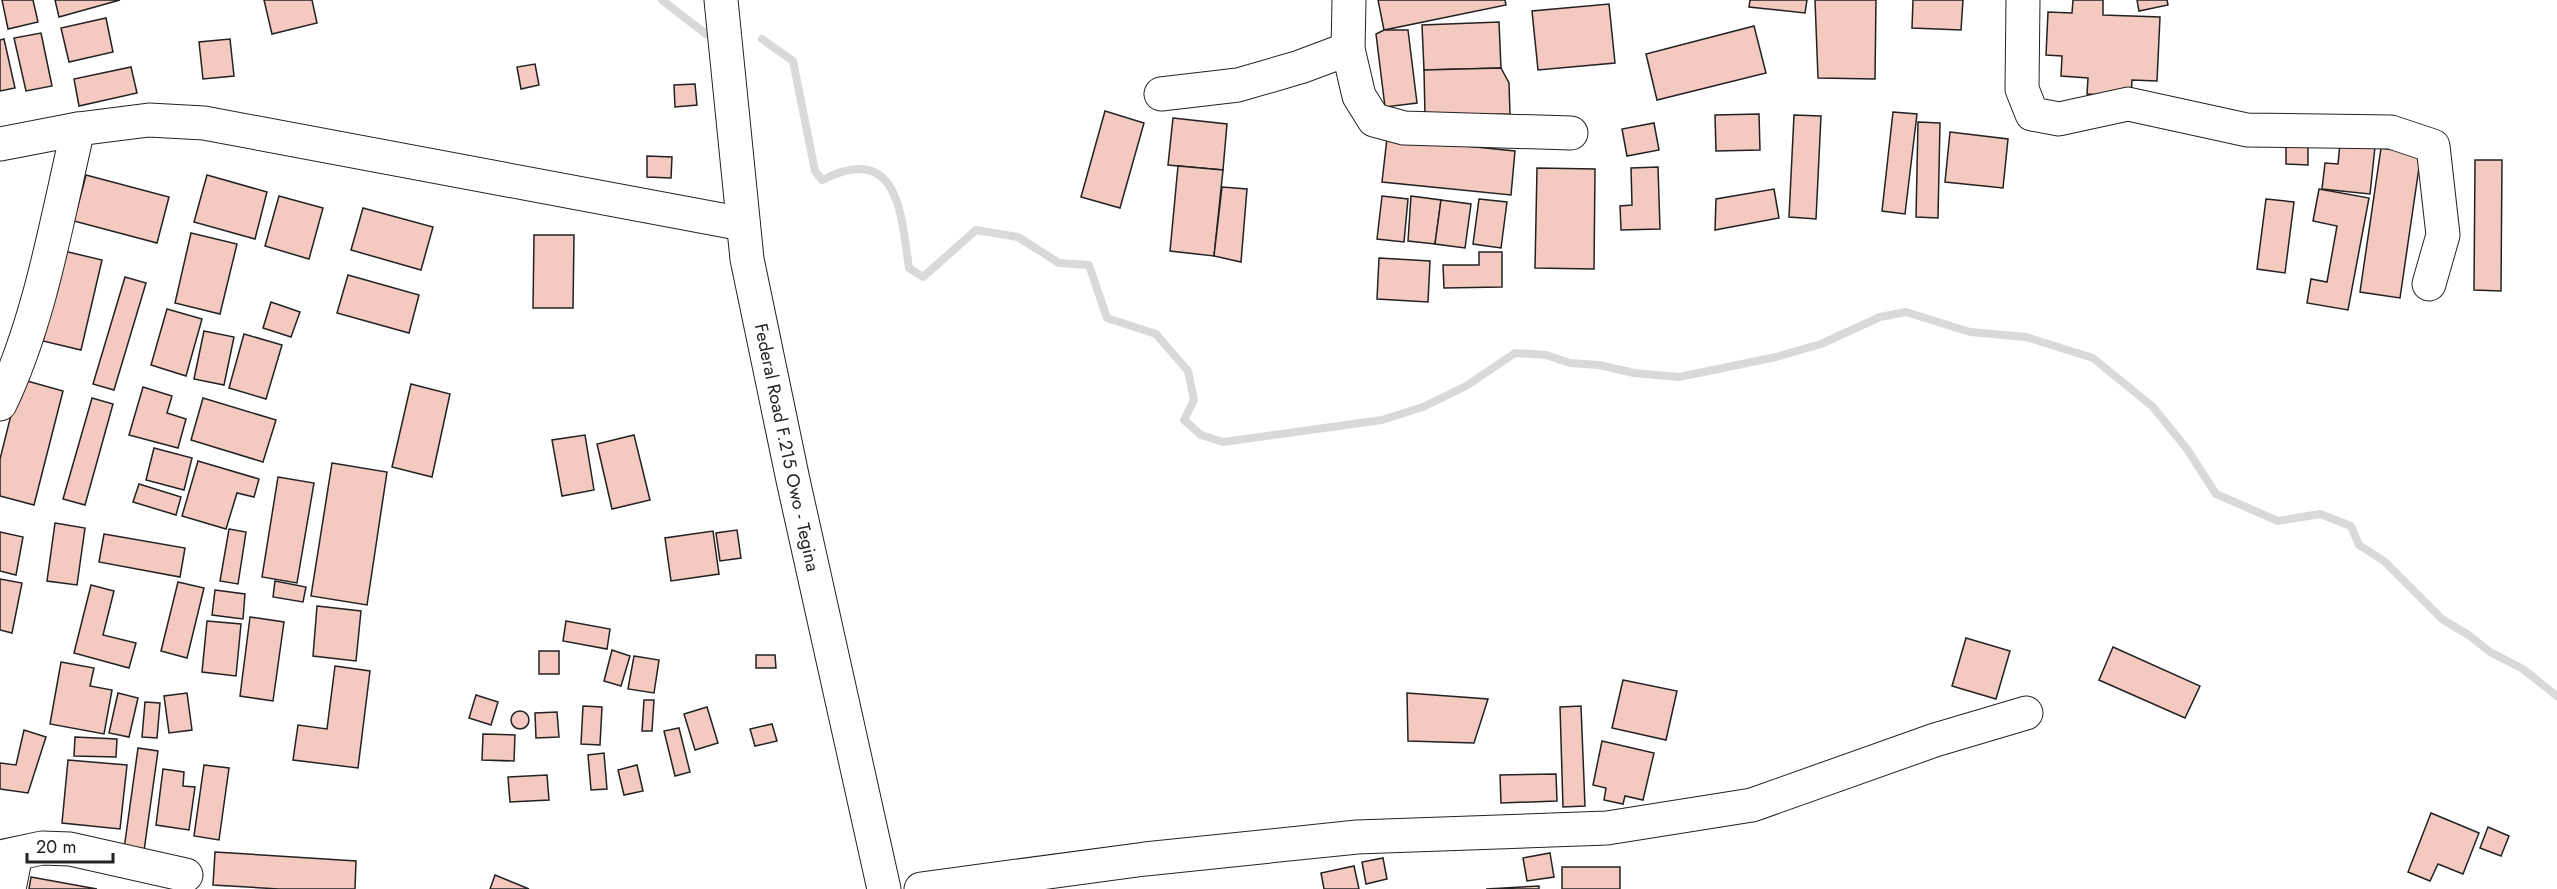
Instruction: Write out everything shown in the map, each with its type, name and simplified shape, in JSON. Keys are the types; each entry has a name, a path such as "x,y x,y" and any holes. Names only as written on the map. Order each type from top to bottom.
{"street":[{"name":"Federal Road F.215 Owo - Tegina","path":"721,0 747,259 793,480 884,889"},
{"path":"1349,0 1348,49 1359,96 1374,120 1404,128 1571,133"},
{"path":"2023,0 2022,89 2032,114 2059,119 2128,104 2247,130 2391,132 2433,146 2444,235 2429,284"},
{"path":"1161,94 1238,84 1300,67 1348,49"},
{"path":"0,144 78,129 149,120 204,123 743,224"},
{"path":"0,404 15,373 33,313 78,129"},
{"path":"921,889 1145,859 1357,837 1607,828 1741,807 1935,740 2026,713"},
{"path":"9,889 8,855 42,848 70,849 186,875"}],"building":[{"path":"2,0 33,0 38,22 8,29"},
{"path":"55,0 120,0 59,17"},
{"path":"264,0 312,0 317,23 272,34"},
{"path":"1378,0 1505,0 1506,5 1384,30"},
{"path":"1750,0 1807,0 1805,13 1749,7"},
{"path":"1815,0 1876,0 1875,79 1818,78"},
{"path":"1913,0 1963,0 1961,30 1912,28"},
{"path":"2073,0 2103,0 2103,15 2160,17 2157,81 2132,80 2131,97 2087,94 2088,78 2061,76 2062,56 2046,55 2048,12 2072,13"},
{"path":"2137,0 2167,0 2168,5 2139,11"},
{"path":"1609,4 1615,63 1538,70 1532,11"},
{"path":"106,18 113,52 69,62 61,28"},
{"path":"1499,22 1501,68 1424,70 1422,25"},
{"path":"1754,26 1766,73 1657,100 1646,54"},
{"path":"1384,30 1408,30 1417,103 1385,107 1376,34"},
{"path":"41,33 52,86 26,91 14,38"},
{"path":"4,39 15,88 0,91 0,40"},
{"path":"230,39 234,76 203,79 199,42"},
{"path":"535,64 539,85 521,89 517,67"},
{"path":"131,67 137,93 79,106 74,79"},
{"path":"1501,68 1509,83 1510,114 1425,116 1424,70"},
{"path":"695,84 697,105 675,107 674,85"},
{"path":"1105,111 1144,123 1120,208 1081,197"},
{"path":"1893,112 1917,114 1905,214 1882,211"},
{"path":"1759,114 1760,150 1716,151 1715,115"},
{"path":"1794,115 1821,116 1816,219 1789,217"},
{"path":"1173,118 1227,124 1223,170 1168,165"},
{"path":"1918,122 1940,123 1938,218 1916,217"},
{"path":"1654,123 1659,150 1627,156 1622,129"},
{"path":"1950,132 2008,139 2003,188 1945,182"},
{"path":"1387,138 1515,151 1511,195 1382,182"},
{"path":"2286,143 2308,143 2308,165 2286,164"},
{"path":"2340,143 2375,147 2370,194 2322,189 2325,163 2338,164"},
{"path":"2381,148 2421,154 2400,298 2360,292"},
{"path":"647,156 672,157 671,178 647,177"},
{"path":"2475,160 2502,160 2501,291 2474,290"},
{"path":"1178,166 1223,170 1214,256 1170,251"},
{"path":"1658,167 1660,229 1621,230 1620,206 1632,205 1631,168"},
{"path":"1537,168 1595,169 1594,269 1535,268"},
{"path":"86,175 169,197 157,243 74,221"},
{"path":"207,175 267,192 255,239 194,222"},
{"path":"1222,187 1247,189 1241,262 1214,256"},
{"path":"1774,189 1779,218 1715,230 1716,199"},
{"path":"2319,189 2369,198 2348,310 2307,303 2311,279 2327,282 2337,226 2313,221"},
{"path":"279,196 323,208 309,259 265,246"},
{"path":"1382,196 1408,199 1404,242 1377,239"},
{"path":"1411,196 1441,200 1435,244 1408,241"},
{"path":"1479,199 1507,202 1501,248 1473,244"},
{"path":"2266,199 2294,202 2285,273 2257,269"},
{"path":"1441,200 1471,204 1465,248 1435,244"},
{"path":"363,208 433,227 421,270 351,250"},
{"path":"191,233 237,244 220,314 175,303"},
{"path":"534,235 574,235 573,308 533,308"},
{"path":"64,251 102,260 81,350 43,341"},
{"path":"1479,252 1502,252 1502,287 1444,288 1443,265 1479,265"},
{"path":"1379,258 1430,261 1428,302 1377,299"},
{"path":"348,275 419,295 409,333 337,313"},
{"path":"125,277 146,283 114,390 93,384"},
{"path":"271,302 300,312 291,337 263,328"},
{"path":"167,309 202,319 186,376 151,365"},
{"path":"204,331 234,337 224,385 194,379"},
{"path":"244,334 282,345 266,399 229,388"},
{"path":"20,379 63,391 34,505 0,496 0,459"},
{"path":"411,384 450,394 432,477 392,467"},
{"path":"143,387 172,396 167,413 186,419 178,448 129,435"},
{"path":"92,398 113,404 85,505 63,499"},
{"path":"203,398 276,420 263,462 191,440"},
{"path":"585,435 594,490 562,496 552,440"},
{"path":"634,435 650,500 612,509 597,444"},
{"path":"154,448 192,458 184,490 146,480"},
{"path":"198,461 259,479 254,497 237,493 226,529 182,516"},
{"path":"332,463 387,472 367,605 311,596"},
{"path":"278,477 314,483 297,583 262,577"},
{"path":"139,484 181,497 176,515 133,502"},
{"path":"55,523 85,528 77,585 47,581"},
{"path":"229,529 246,532 238,584 220,581"},
{"path":"737,530 741,558 720,561 716,533"},
{"path":"713,531 719,574 671,581 665,538"},
{"path":"0,532 23,537 16,575 0,571"},
{"path":"104,534 185,548 180,577 99,562"},
{"path":"0,579 22,583 12,633 0,630"},
{"path":"275,581 306,587 303,602 273,597"},
{"path":"178,582 204,588 187,658 161,651"},
{"path":"91,585 114,591 103,635 136,643 129,668 74,653"},
{"path":"215,590 245,594 243,619 212,615"},
{"path":"317,606 361,611 356,661 313,656"},
{"path":"250,617 284,622 273,701 240,696"},
{"path":"207,621 241,624 236,676 202,672"},
{"path":"566,621 610,629 607,649 563,641"},
{"path":"1966,638 2010,651 1996,699 1952,686"},
{"path":"2113,647 2200,686 2185,718 2099,680"},
{"path":"612,650 630,656 621,686 604,681"},
{"path":"539,651 559,651 559,674 539,674"},
{"path":"756,655 775,655 776,668 756,668"},
{"path":"634,656 659,660 654,693 628,689"},
{"path":"61,662 94,668 90,686 112,690 104,734 50,724"},
{"path":"335,666 370,671 358,768 293,760 298,725 327,729"},
{"path":"1623,680 1677,691 1666,740 1612,728"},
{"path":"118,693 138,698 129,737 109,733"},
{"path":"187,693 192,730 169,733 164,696"},
{"path":"1407,693 1488,699 1474,743 1408,741"},
{"path":"476,695 498,702 491,725 469,718"},
{"path":"644,700 654,700 652,731 642,731"},
{"path":"145,702 160,703 157,738 142,737"},
{"path":"583,706 602,707 600,745 581,744"},
{"path":"1581,706 1585,806 1563,807 1560,707"},
{"path":"707,707 718,743 695,750 684,714"},
{"path":"516,711 524,711 529,716 527,727 516,729 511,724 511,716"},
{"path":"557,712 559,737 536,738 535,713"},
{"path":"772,724 777,741 755,746 750,729"},
{"path":"679,728 690,772 675,776 664,731"},
{"path":"24,730 46,737 28,793 0,789 0,763 16,765"},
{"path":"483,734 515,735 514,761 482,760"},
{"path":"75,737 117,739 116,757 74,756"},
{"path":"1602,741 1654,753 1643,800 1625,796 1623,804 1604,800 1606,788 1593,785"},
{"path":"138,748 158,751 144,851 124,849"},
{"path":"604,753 607,789 591,790 588,755"},
{"path":"68,760 127,765 120,829 62,823"},
{"path":"204,765 229,768 219,840 194,836"},
{"path":"637,765 643,791 624,795 618,770"},
{"path":"163,769 184,772 183,786 195,787 189,830 156,825"},
{"path":"1556,774 1557,801 1501,803 1500,775"},
{"path":"547,775 549,800 510,802 508,777"},
{"path":"2431,813 2479,833 2463,874 2438,864 2430,881 2408,872"},
{"path":"2488,827 2509,836 2501,856 2480,848"},
{"path":"215,852 356,861 355,889 279,889 213,885"},
{"path":"1550,853 1554,877 1527,881 1523,858"},
{"path":"1383,858 1387,879 1366,884 1362,862"},
{"path":"1354,866 1359,889 1324,889 1321,873"},
{"path":"1562,867 1620,867 1620,889 1562,889"},
{"path":"495,875 529,889 490,889"},
{"path":"31,877 97,889 29,889"},
{"path":"1539,886 1539,889 1486,889"}],"waterway":[{"path":"662,0 706,34"},
{"path":"762,39 793,61 815,171 822,180 848,170 867,170 881,176 891,189 903,226 909,268 923,277 976,230 1018,237 1059,263 1089,265 1107,318 1156,334 1188,371 1194,400 1184,420 1201,435 1223,442 1382,420 1423,407 1466,386 1515,353 1546,355 1570,363 1599,365 1634,373 1679,377 1776,357 1821,344 1880,317 1906,312 1970,332 2026,337 2093,358 2153,407 2187,449 2216,494 2278,521 2320,514 2351,526 2359,545 2384,561 2442,619 2470,636 2490,652 2523,669 2557,696"}]}
